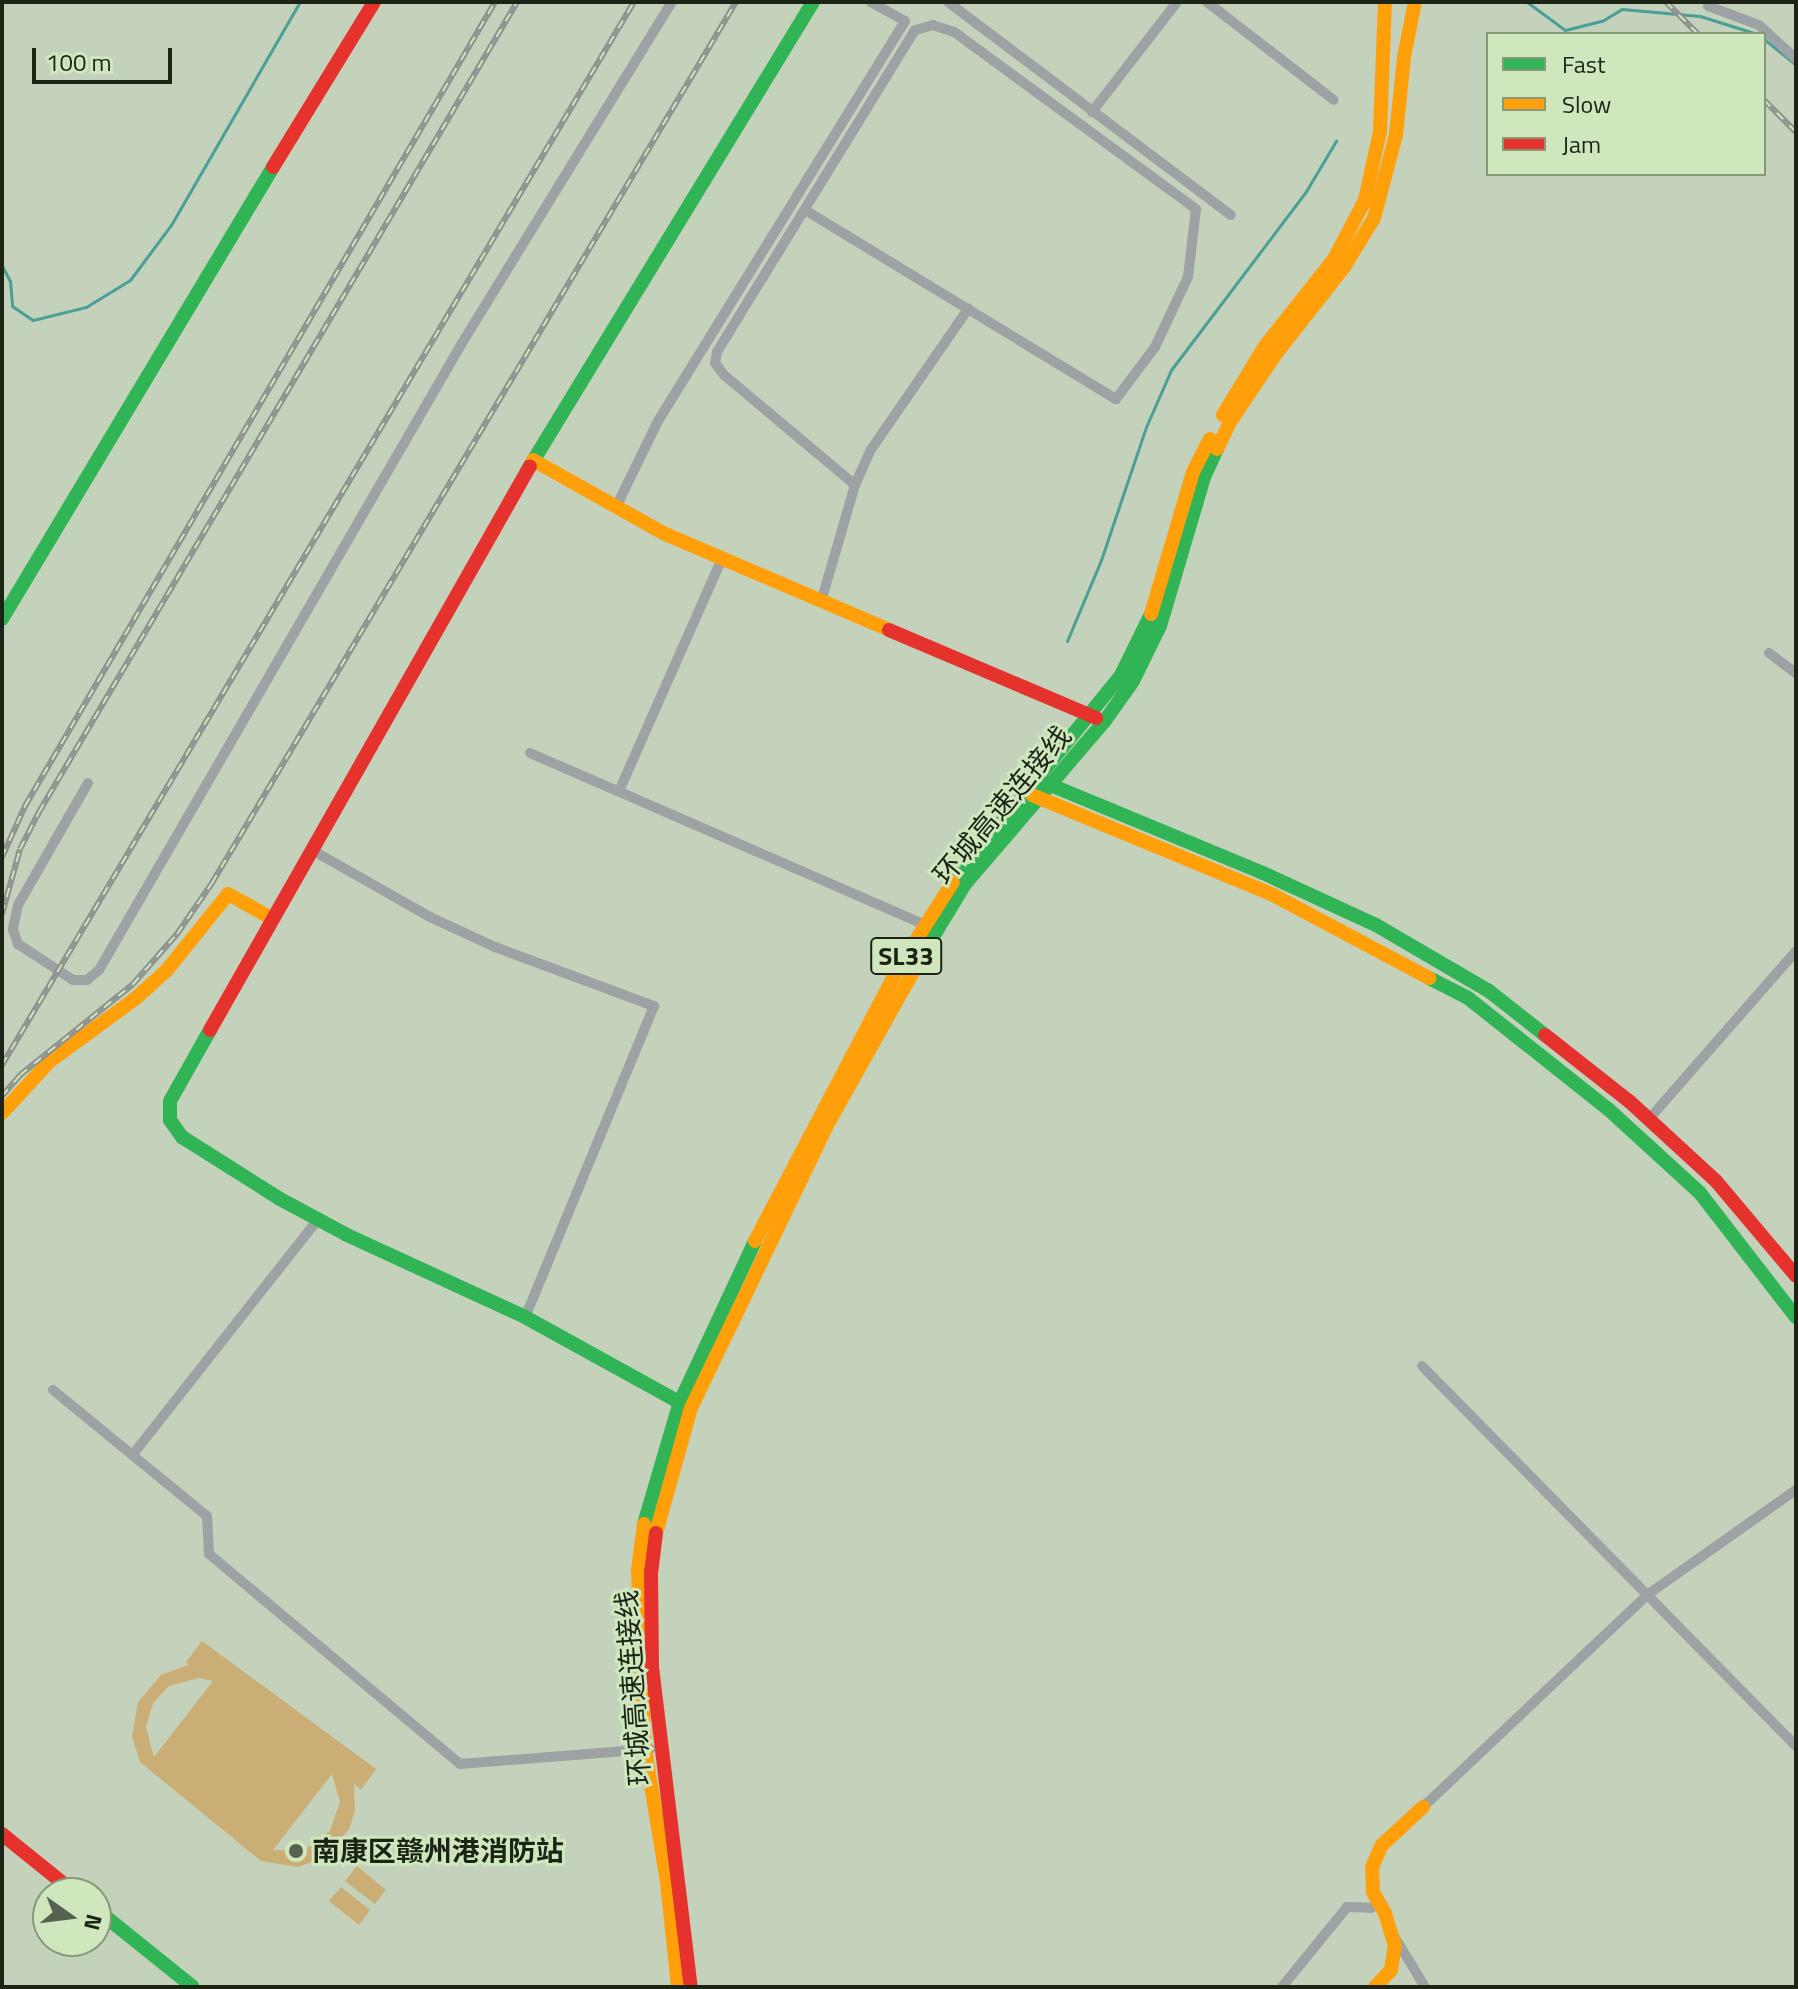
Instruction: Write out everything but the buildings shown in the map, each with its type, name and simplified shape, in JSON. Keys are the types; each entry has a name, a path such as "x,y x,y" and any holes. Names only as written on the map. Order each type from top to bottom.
{"main road":[{"path":"2,619 119,419 374,2"},
{"path":"685,1405 525,1317 318,1219 182,1137 170,1120 170,1101 533,460 813,2"},
{"name":"环城高速连接线","path":"1098,719 1150,618 1193,472 1221,417 1265,346 1334,259 1365,200 1380,131 1385,2"},
{"name":"环城高速连接线","path":"678,1987 653,1749 651,1571 658,1520 685,1405 931,927 1044,782 1133,681 1160,626 1204,477 1230,422 1275,355 1344,267 1374,218 1396,135 1404,57 1415,2"},
{"path":"533,460 616,507 722,559 1098,719"},
{"path":"1044,782 1263,873 1376,925 1489,991 1649,1119 1716,1181 1796,1276"},
{"path":"1033,796 1273,895 1468,998 1607,1108 1700,1193 1796,1317"},
{"path":"2,1113 50,1061 136,998 167,970 228,894 273,919"},
{"name":"环城高速连接线","path":"653,1749 691,1987"},
{"path":"1375,1987 1391,1970 1395,1955 1393,1935 1370,1879 1375,1858 1382,1845 1423,1807"},
{"path":"2,1834 55,1877"},
{"path":"112,1922 193,1987"}],"street":[{"path":"88,783 18,905 13,929 18,944 73,980 87,980 99,970 462,343 672,2"},
{"path":"616,507 658,421 905,21 871,2"},
{"path":"948,2 1231,215"},
{"path":"1092,112 1177,2"},
{"path":"1207,2 1334,100"},
{"path":"1708,6 1759,25 1796,59"},
{"path":"805,210 1116,399 1155,347 1188,277 1196,209 954,32 933,25 915,30 717,352 715,363 724,375 855,485"},
{"path":"821,602 855,485 870,451 968,309"},
{"path":"619,791 722,559"},
{"path":"1769,653 1796,673"},
{"path":"530,753 931,927"},
{"path":"312,850 430,917 469,935 654,1006 525,1317"},
{"path":"1649,1119 1796,951"},
{"path":"134,1453 318,1219"},
{"path":"1422,1366 1796,1746"},
{"path":"53,1390 134,1453 207,1516 209,1554 460,1764 653,1749"},
{"path":"1423,1807 1647,1595 1796,1490"},
{"path":"1282,1987 1347,1907 1371,1908 1380,1904"},
{"path":"1393,1935 1425,1987"}],"shaded area":[{"path":"202,1641 376,1769 361,1790 354,1784 355,1811 349,1829 324,1857 298,1867 261,1861 140,1762 132,1737 138,1702 161,1675 188,1665 186,1662","holes":["199,1678 213,1681 154,1757 146,1727 153,1703 169,1686","332,1774 340,1802 330,1831 304,1850 273,1850"]},
{"path":"357,1866 386,1890 375,1904 345,1881"},
{"path":"341,1887 370,1910 359,1925 329,1901"}],"waterway":[{"path":"2,266 10,281 12,306 33,320 86,307 130,280 171,225 300,2"},
{"path":"1527,2 1565,30 1602,21 1622,9 1700,16 1751,32"},
{"path":"1766,41 1796,65"},
{"path":"1067,641 1101,560 1146,427 1171,370 1305,193 1336,141"}],"railway":[{"path":"2,857 25,806 495,2"},
{"path":"2,914 20,849 39,812 517,2"},
{"path":"2,1065 634,2"},
{"path":"2,1096 20,1075 133,984 177,934 212,883 736,2"},
{"path":"1666,2 1696,32"},
{"path":"1766,102 1796,132"}],"traffic: fast":[{"path":"530,466 813,2"},
{"path":"2,619 273,167"},
{"path":"927,947 965,884 1104,722 1133,681 1160,626 1204,477 1217,449"},
{"path":"953,882 1121,675 1151,614"},
{"path":"1041,781 1263,873 1376,925 1489,991 1545,1035"},
{"path":"1429,978 1468,998 1607,1108 1700,1193 1796,1317"},
{"path":"210,1030 170,1101 170,1120 182,1137 280,1199 347,1235 525,1317 688,1407"},
{"path":"644,1524 680,1402 755,1241"},
{"path":"112,1922 193,1987"}],"traffic: slow":[{"path":"1223,415 1265,346 1334,259 1365,200 1380,131 1385,2"},
{"path":"1217,449 1230,422 1275,355 1344,267 1374,218 1396,135 1404,57 1415,2"},
{"path":"1151,614 1193,472 1210,439"},
{"path":"533,460 663,533 889,630"},
{"path":"1032,795 1273,895 1429,978"},
{"path":"755,1241 897,970 953,882"},
{"path":"2,1113 50,1061 136,998 167,970 228,894 273,919"},
{"path":"656,1533 691,1408 826,1127 927,947"},
{"path":"644,1524 638,1570 645,1749 667,1882 678,1987"},
{"path":"1375,1987 1391,1970 1395,1946 1385,1913 1373,1892 1372,1867 1382,1845 1423,1807"}],"traffic: jam":[{"path":"273,167 374,2"},
{"path":"210,1030 530,466"},
{"path":"889,630 1096,718"},
{"path":"1545,1035 1629,1101 1716,1181 1796,1276"},
{"path":"656,1533 651,1571 652,1667 691,1987"},
{"path":"2,1834 55,1877"}],"place":[{"name":"南康区赣州港消防站","path":"296,1851"}]}
